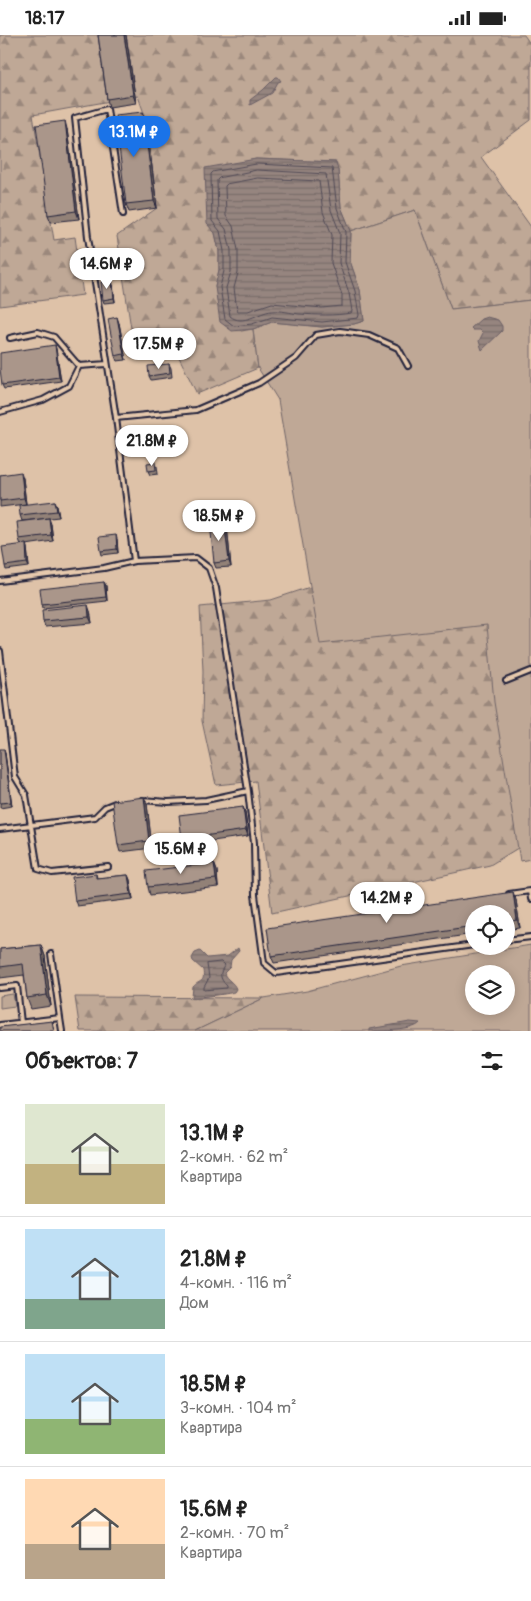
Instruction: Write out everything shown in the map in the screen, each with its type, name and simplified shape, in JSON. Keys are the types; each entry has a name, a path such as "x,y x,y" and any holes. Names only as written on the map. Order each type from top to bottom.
{"lane":[{"path":"123,214 108,109 75,118 88,237 116,418 134,561"},
{"path":"116,418 196,410 259,383 296,357 316,335 340,331 369,335 398,348 408,366"},
{"path":"10,338 38,332 54,337 78,366"},
{"path":"78,366 107,364"},
{"path":"0,412 43,400 69,386 78,366"},
{"path":"0,581 104,568 134,561 196,558 209,568 216,588 248,791 254,843 255,895 264,963 276,973 465,946"},
{"path":"0,651 15,777 26,795 38,869 52,873 108,867"},
{"path":"506,681 531,671"},
{"path":"140,800 149,799 168,802 206,800 248,791"},
{"path":"0,829 95,817 105,807 120,802"},
{"path":"501,895 530,891 531,899"},
{"path":"260,930 269,928"},
{"path":"515,939 531,937"},
{"path":"51,954 62,1031"},
{"path":"0,988 17,986 21,1023"},
{"path":"0,1025 60,1018"}],"green space":[{"path":"0,35 524,35 531,45 531,120 481,157 531,227 531,300 451,309 415,210 351,231 341,207 338,170 335,162 256,159 234,164 215,233 219,251 219,270 215,287 241,331 253,329 258,368 197,394 179,357 135,355 117,236 157,208 146,119 138,96 33,115 54,240 75,237 83,295 0,306"},
{"path":"415,210 451,309 531,300 531,859 520,861 494,702 487,625 320,644 278,400 258,368 253,329 272,322 322,327 354,324 364,321 360,290 350,261 351,231"},
{"path":"337,578 494,597 531,840 490,865 272,913 256,781 216,785 202,721 203,671 200,607 271,600"},
{"path":"531,945 531,1031 195,1031 264,998 307,991 401,966 469,955 515,955 515,948"},
{"path":"13,994 15,1006 0,1008 0,996"},
{"path":"75,997 264,998 195,1031 80,1031"}],"water":[{"path":"276,77 281,81 278,82 272,93 250,105 250,100"},
{"path":"256,159 336,162 341,207 351,231 350,261 360,290 364,321 354,324 322,327 272,322 253,329 232,331 220,322 215,287 219,270 219,251 215,233 207,224 205,168"},
{"path":"487,317 498,320 502,326 502,331 482,350 479,341 483,333 480,330 473,330 471,328 481,319"},
{"path":"238,948 239,951 231,960 230,967 224,973 235,987 234,992 192,997 193,987 203,977 203,970 192,958 195,953 200,951 207,958 228,956"},
{"path":"410,1022 420,1023 411,1028 369,1031 369,1029"}],"building":[{"path":"98,35 124,35 133,95 107,99"},
{"path":"143,112 154,201 126,204 115,115"},
{"path":"65,121 76,211 48,215 36,125"},
{"path":"112,281 114,298 103,300 101,282"},
{"path":"117,317 124,354 115,356 108,319"},
{"path":"55,345 59,377 2,385 0,353"},
{"path":"169,364 170,373 149,376 148,366"},
{"path":"155,462 156,470 148,471 147,463"},
{"path":"21,472 24,498 0,501 0,475"},
{"path":"55,501 57,511 20,515 19,505"},
{"path":"49,518 51,535 19,539 17,522"},
{"path":"224,521 229,561 214,563 210,522"},
{"path":"116,535 117,549 101,551 99,537"},
{"path":"26,544 27,563 5,566 2,547"},
{"path":"104,582 106,597 42,604 40,589"},
{"path":"88,605 89,617 43,621 42,610"},
{"path":"0,749 4,749 11,802 0,803"},
{"path":"144,797 149,841 118,845 112,801"},
{"path":"243,807 246,830 182,839 179,815"},
{"path":"214,863 216,879 148,887 146,871"},
{"path":"96,874 96,878 128,875 131,894 75,901 72,877"},
{"path":"513,892 515,905 465,905 465,927 271,956 267,928"},
{"path":"41,945 47,995 27,998 23,964 0,967 0,949"},
{"path":"52,1021 54,1031 0,1031 0,1027"}]}
